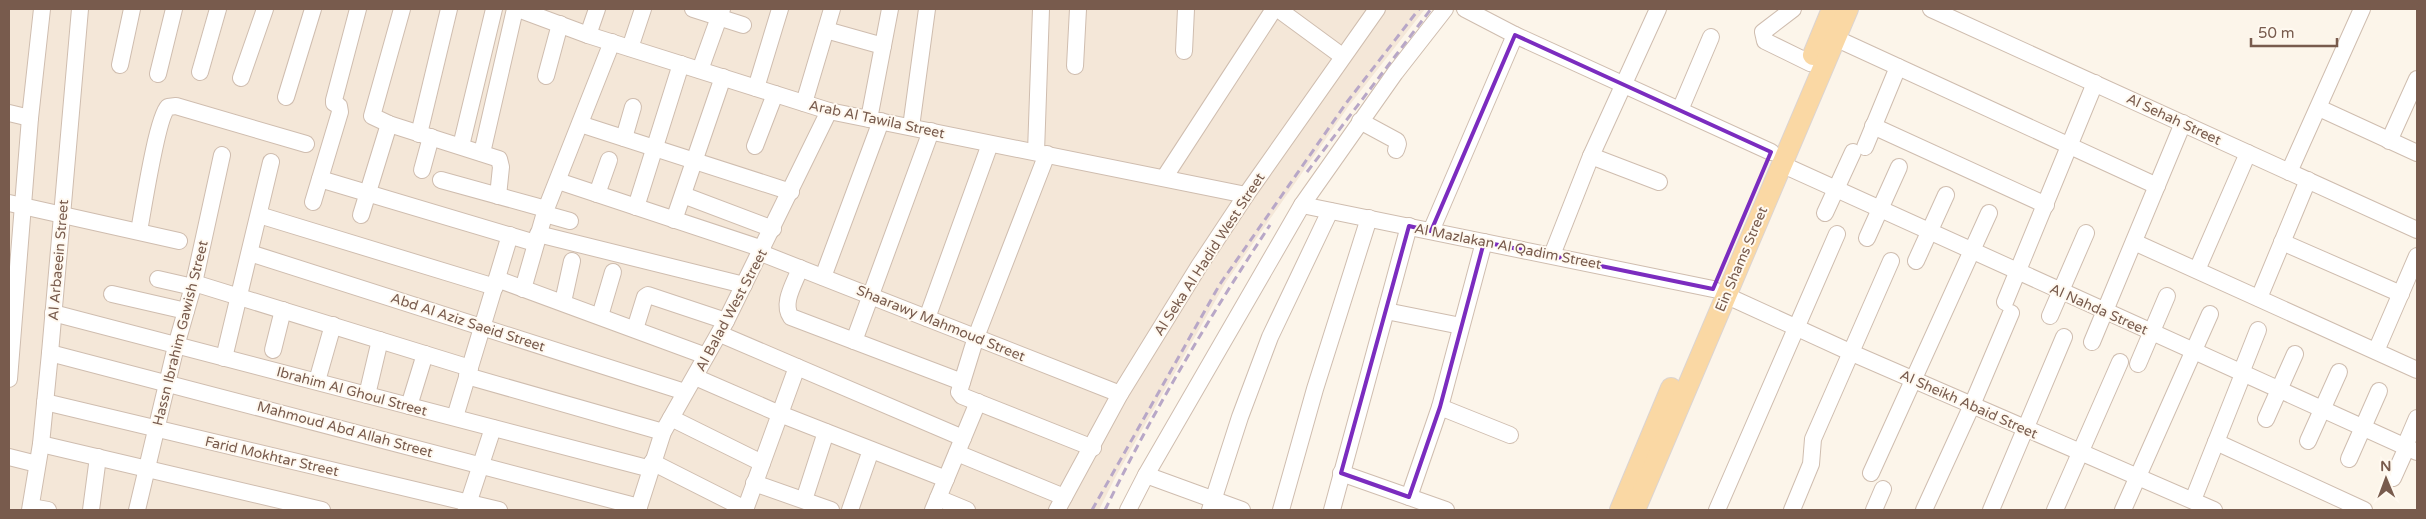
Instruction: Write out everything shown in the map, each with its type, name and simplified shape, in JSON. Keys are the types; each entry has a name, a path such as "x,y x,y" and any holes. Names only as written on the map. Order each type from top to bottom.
{"main road":[{"name":"Ein Shams Street","path":"1776,158 1810,62 1832,9"},
{"name":"Ein Shams Street","path":"1620,510 1719,292 1776,158 1848,9"},
{"name":"Ein Shams Street","path":"1635,510 1719,292"}],"street":[{"path":"9,379 16,204 30,118 42,9"},
{"name":"Al Arbaeein Street","path":"30,509 41,444 80,9"},
{"path":"120,65 132,9"},
{"path":"158,74 174,9"},
{"path":"200,72 218,9"},
{"path":"241,78 265,9"},
{"path":"286,97 313,9"},
{"path":"312,202 340,112 339,106 333,102 358,9"},
{"path":"402,9 372,116 389,124 496,157 500,161 498,196"},
{"path":"422,170 425,135 449,9"},
{"path":"461,146 494,9"},
{"path":"482,153 516,9"},
{"name":"Arab Al Tawila Street","path":"516,9 588,35 829,111 1246,195"},
{"path":"588,35 597,9"},
{"path":"630,48 643,9"},
{"path":"693,9 720,13 743,25"},
{"path":"756,88 780,9"},
{"path":"804,103 832,9"},
{"path":"823,277 875,120 883,46 890,9"},
{"path":"911,127 927,9"},
{"path":"1041,9 1041,153 976,337 959,394 1093,448"},
{"path":"1075,66 1078,9"},
{"path":"1184,51 1186,9"},
{"path":"1164,178 1276,9 1342,56"},
{"name":"Al Seka Al Hadid West Street","path":"1060,504 1093,448 1120,394 1198,266 1342,56 1377,9"},
{"path":"1128,510 1146,475 1302,205 1360,122 1445,9"},
{"name":"Al Nahda Street","path":"1465,9 1515,35 1680,110 1836,189 2193,352 2410,448"},
{"path":"1552,255 1591,156 1658,9"},
{"path":"1793,9 1763,32 1763,37 1765,41 1810,62"},
{"name":"Al Sehah Street","path":"1931,9 2417,230"},
{"path":"2289,172 2362,9"},
{"path":"700,70 720,13"},
{"path":"546,76 560,24"},
{"path":"826,30 883,46"},
{"path":"1431,231 1515,35"},
{"path":"1680,110 1711,37"},
{"path":"1835,38 2157,186"},
{"path":"523,288 545,211 612,42"},
{"path":"636,207 681,64"},
{"path":"1825,213 1836,189 1874,126 1898,67"},
{"path":"674,220 723,78"},
{"path":"2390,141 2417,79"},
{"path":"1924,510 1972,405 2008,307 2017,272 2095,83"},
{"path":"755,146 775,94"},
{"path":"139,231 154,150 164,113 168,106 176,106 306,144"},
{"path":"624,138 633,107"},
{"path":"2318,108 2417,153"},
{"name":"Al Balad West Street","path":"639,509 663,432 723,328 829,111"},
{"path":"9,113 30,118"},
{"path":"1360,122 1397,141 1396,150"},
{"path":"2092,342 2183,123"},
{"path":"361,215 389,124"},
{"path":"580,124 791,192"},
{"path":"1874,126 2046,205"},
{"path":"854,341 930,131"},
{"path":"927,318 990,144"},
{"path":"2197,270 2248,153"},
{"name":"Hassn Ibrahim Gawish Street","path":"138,510 146,468 193,285 222,155"},
{"path":"1591,156 1660,182"},
{"path":"597,194 609,160"},
{"path":"224,358 271,162"},
{"path":"1868,238 1899,167"},
{"path":"320,179 510,235 536,238 744,285"},
{"path":"441,180 498,196 570,221"},
{"path":"2259,298 2308,180"},
{"name":"Shaarawy Mahmoud Street","path":"558,182 762,251 800,268 1120,394"},
{"path":"683,195 773,229"},
{"path":"1916,261 1946,195"},
{"path":"16,204 179,241"},
{"name":"Al Mazlakan Al Qadim Street","path":"1302,205 1552,255 1719,292"},
{"path":"1212,505 1240,417 1270,337 1330,211"},
{"path":"1871,473 1989,213"},
{"path":"259,215 496,283 523,288 706,356"},
{"path":"1281,510 1315,389 1369,218"},
{"path":"1332,510 1409,226"},
{"path":"2050,316 2086,233"},
{"path":"1717,510 1837,234"},
{"path":"455,417 510,235"},
{"path":"1409,497 1440,407 1484,242"},
{"path":"2134,242 2417,370"},
{"path":"2282,242 2401,294"},
{"name":"Abd Al Aziz Saeid Street","path":"250,253 685,392"},
{"path":"2376,351 2417,256"},
{"path":"563,302 572,261"},
{"path":"1792,510 1812,457 1813,439 1892,261"},
{"path":"800,268 787,302 788,312 791,317 962,382"},
{"path":"600,316 613,272"},
{"path":"158,279 193,285 239,297 333,325 425,354 468,372 663,432"},
{"name":"Al Sheikh Abaid Street","path":"1719,292 1852,353 2137,478 2185,503 2214,510"},
{"path":"112,294 186,311"},
{"path":"635,329 645,297 648,295 723,328 797,367 960,446 1060,504"},
{"path":"2138,364 2167,296"},
{"path":"273,350 282,310"},
{"path":"1386,311 1430,327 1461,326"},
{"name":"Ibrahim Al Ghoul Street","path":"53,314 493,428 652,465 745,510"},
{"path":"2123,510 2210,314"},
{"path":"317,381 333,325"},
{"path":"2185,503 2216,442 2258,330"},
{"path":"1991,510 2064,337"},
{"path":"367,395 380,340"},
{"name":"Mahmoud Abd Allah Street","path":"50,353 481,465 639,509"},
{"path":"409,406 425,354"},
{"path":"2266,420 2295,354"},
{"path":"2055,510 2120,362"},
{"path":"745,510 797,367"},
{"path":"2308,441 2339,372"},
{"path":"695,377 780,414 946,479"},
{"path":"2349,458 2379,390"},
{"name":"Farid Mokhtar Street","path":"45,402 467,506 499,510"},
{"path":"967,510 935,504 978,402"},
{"path":"1440,407 1510,435"},
{"path":"671,418 762,463"},
{"path":"2393,478 2410,448 2417,418"},
{"path":"467,506 493,428"},
{"path":"804,500 826,432"},
{"path":"2216,442 2364,510"},
{"path":"41,444 322,510"},
{"path":"850,510 871,450"},
{"path":"9,457 37,464"},
{"path":"91,510 98,457"},
{"path":"1341,473 1446,510"},
{"path":"1146,475 1212,505 1242,510"},
{"path":"754,483 831,510"},
{"path":"1874,510 1883,489"},
{"path":"30,509 48,510"}],"highlighted area":[{"path":"1515,35 1771,152 1713,289 1484,242 1440,407 1409,497 1341,473 1409,226 1431,231"}],"shaded area":[{"path":"9,9 1425,9 1348,107 1226,282 1116,476 1099,510 9,510"}],"railway":[{"path":"1092,510 1220,284 1347,102 1419,9"},
{"path":"1307,172 1431,9"},
{"path":"1105,510 1123,473 1183,364 1270,225"}]}
